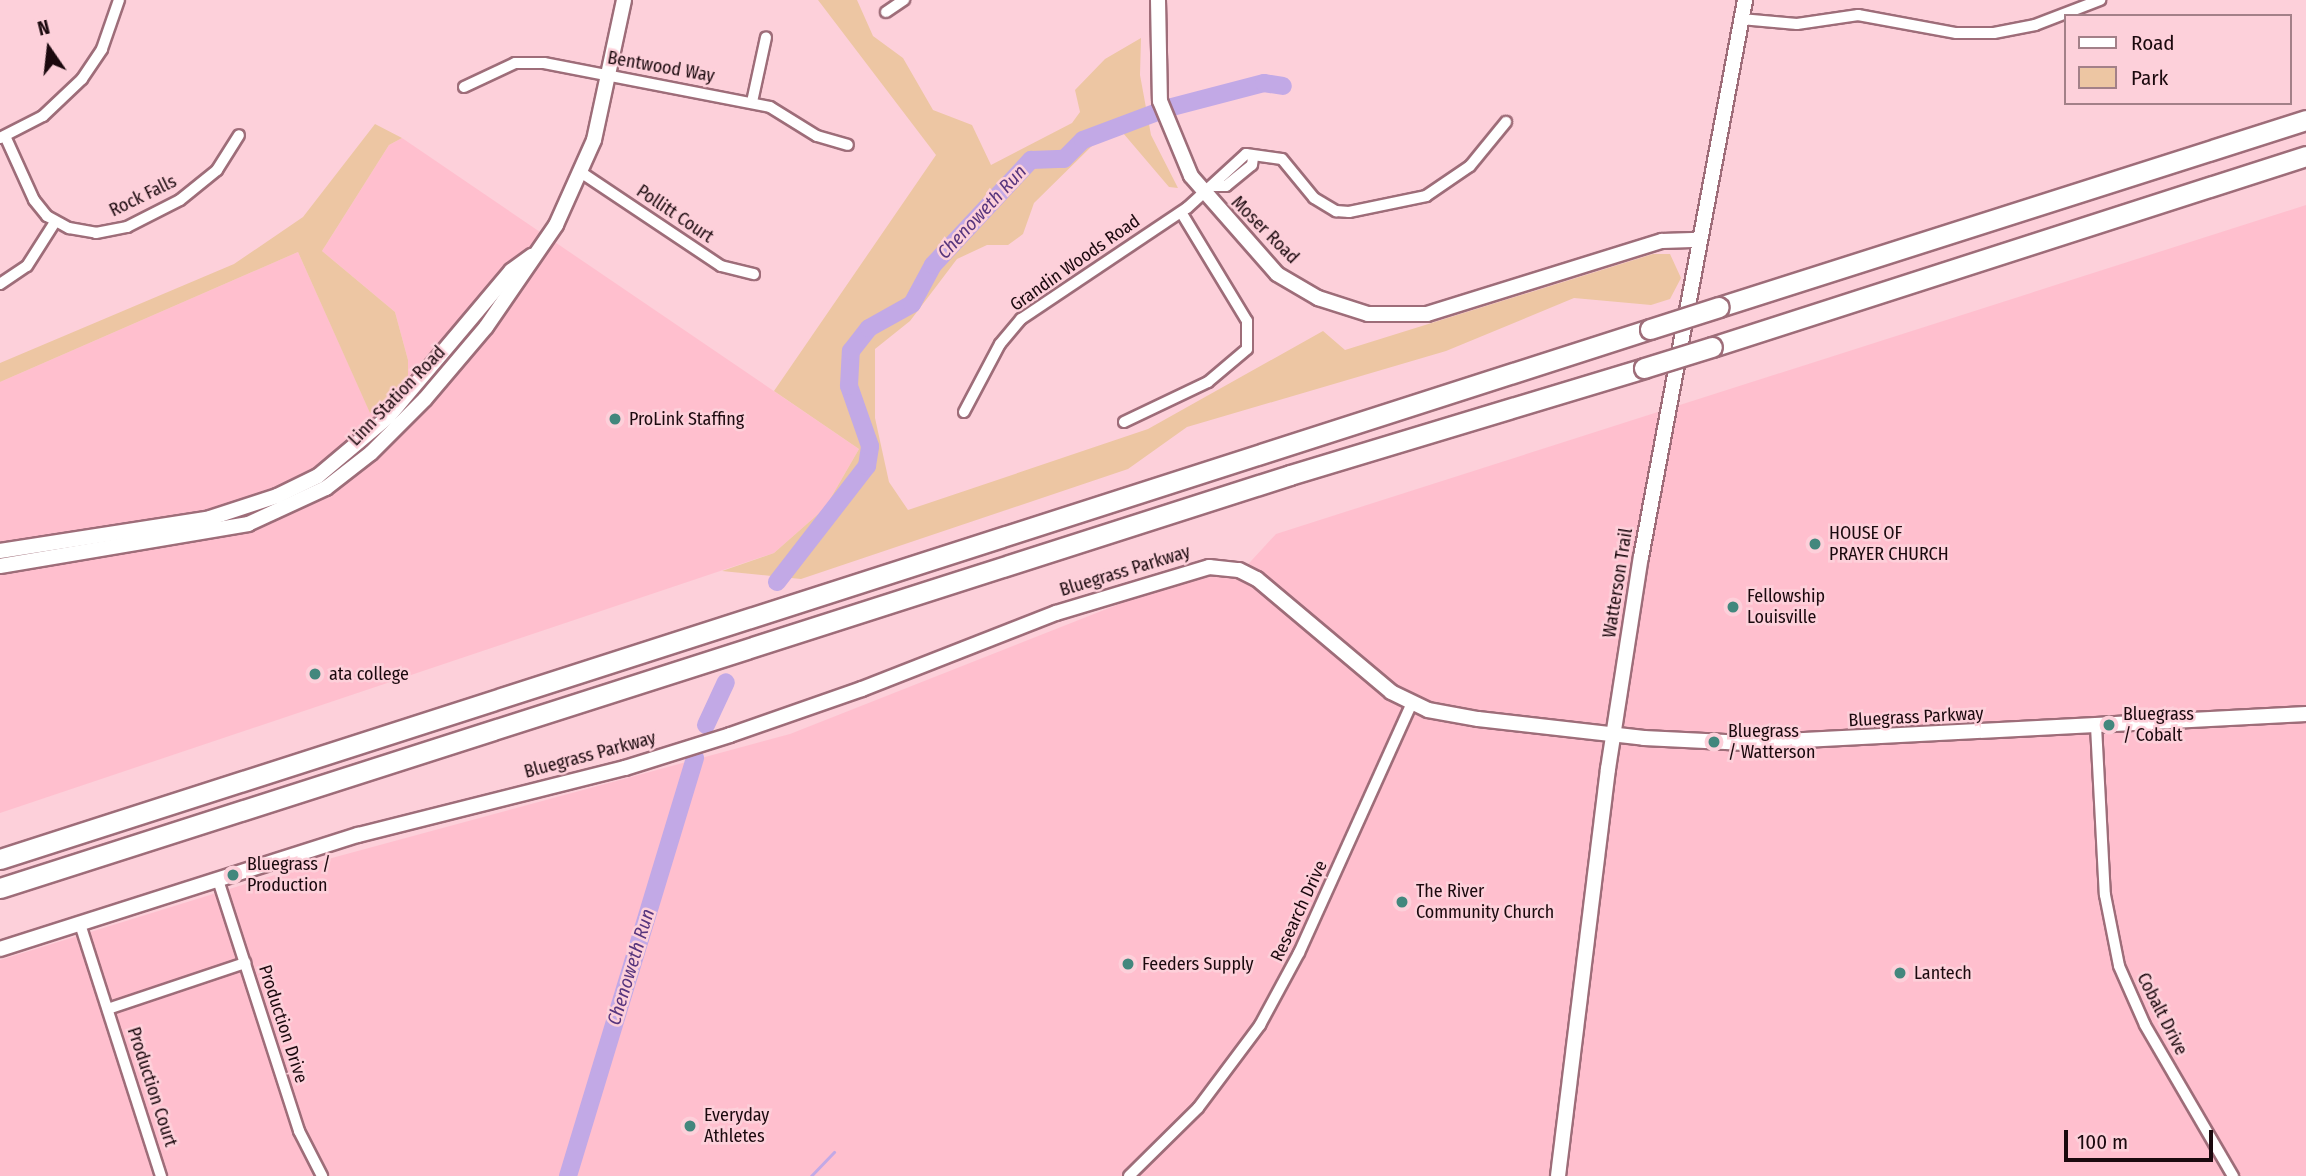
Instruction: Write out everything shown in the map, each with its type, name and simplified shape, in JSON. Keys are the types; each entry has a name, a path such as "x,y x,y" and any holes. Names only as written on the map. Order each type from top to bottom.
{"highway":[{"path":"0,859 2306,120"},
{"path":"0,888 1290,475 1712,347 2306,156"},
{"path":"2150,204 2306,164"}],"street":[{"path":"0,284 27,266 55,222 34,200 3,137 43,116 82,79 102,50 119,0"},
{"name":"Linn Station Road","path":"0,566 213,533 272,514 326,488 371,453 425,399 517,287 556,225 582,173 608,75 624,0"},
{"path":"886,12 904,0"},
{"name":"Moser Road","path":"1158,0 1160,102 1181,156 1277,274 1336,306 1382,316 1438,312 1662,241 1700,240"},
{"name":"Watterson Trail","path":"1558,1176 1614,733 1745,0"},
{"path":"1741,19 1797,24 1858,15 1956,33 1994,33 2035,24 2100,0"},
{"path":"752,102 765,37"},
{"name":"Bentwood Way","path":"464,87 498,69 527,62 752,102 777,110 817,136 848,145"},
{"name":"Grandin Woods Road","path":"964,412 1000,344 1021,319 1208,191 1226,186 1252,165 1253,158 1267,154 1282,159 1314,198 1336,211 1349,212 1426,196 1470,166 1506,122"},
{"name":"Rock Falls","path":"55,222 96,233 127,227 200,185 223,163 239,135"},
{"name":"Pollitt Court","path":"582,173 721,266 754,274"},
{"path":"1124,422 1208,382 1247,349 1247,321 1181,212"},
{"name":"Linn Station Road","path":"0,551 210,518 277,496 318,475 388,417 511,271 536,253"},
{"name":"Bluegrass Parkway","path":"0,949 358,835 614,771 730,735 851,693 1056,613 1196,568 1231,568 1257,579 1372,678 1412,703 1452,715 1614,733 1746,743 2306,714"},
{"name":"Research Drive","path":"1129,1176 1180,1129 1260,1025 1300,953 1412,703"},
{"name":"Cobalt Drive","path":"2096,726 2105,895 2119,966 2145,1025 2233,1176"},
{"name":"Production Drive","path":"218,880 299,1131 322,1176"},
{"name":"Production Court","path":"80,924 161,1176"},
{"name":"Production Court","path":"108,1009 245,964"}],"shaded area":[{"path":"402,138 859,449 825,508 774,553 0,813 0,382 298,252 370,412 408,360 395,312 322,251 389,145"},
{"path":"2306,205 2306,1176 0,1176 0,960 317,862 790,734 1175,582 1240,573 1276,534"}],"green space":[{"path":"818,0 857,0 873,36 903,58 933,110 972,125 991,165 1072,123 1080,112 1075,90 1105,59 1141,38 1140,75 1151,135 1178,188 1169,187 1123,133 1097,141 1034,203 1023,234 1008,245 987,245 957,259 910,321 875,349 875,418 889,482 908,510 1148,429 1323,331 1345,350 1653,254 1670,254 1681,278 1670,299 1651,305 1574,298 1446,351 1187,427 1128,469 801,579 722,571 774,553 825,508 859,449 774,391 936,155"},
{"path":"375,124 402,138 389,145 322,251 395,312 408,360 408,382 370,413 298,252 0,382 0,363 234,264 303,217"}],"waterway":[{"name":"Chenoweth Run","path":"1172,107 1264,83 1283,86"},
{"name":"Chenoweth Run","path":"777,582 867,466 870,446 849,386 851,351 869,328 912,304 933,265 1031,160 1064,159 1083,140 1155,113"},
{"name":"Chenoweth Run","path":"706,725 726,682"},
{"name":"Chenoweth Run","path":"568,1176 695,758"},
{"path":"811,1176 834,1152"}],"place":[{"name":"ProLink Staffing","path":"615,419"},
{"name":"HOUSE OF PRAYER CHURCH","path":"1815,544"},
{"name":"Fellowship Louisville","path":"1733,607"},
{"name":"ata college","path":"315,674"},
{"name":"Bluegrass / Cobalt","path":"2109,725"},
{"name":"Bluegrass / Watterson","path":"1714,742"},
{"name":"Bluegrass / Production","path":"233,875"},
{"name":"The River Community Church","path":"1402,902"},
{"name":"Feeders Supply","path":"1128,964"},
{"name":"Lantech","path":"1900,973"},
{"name":"Everyday Athletes","path":"690,1126"}]}
